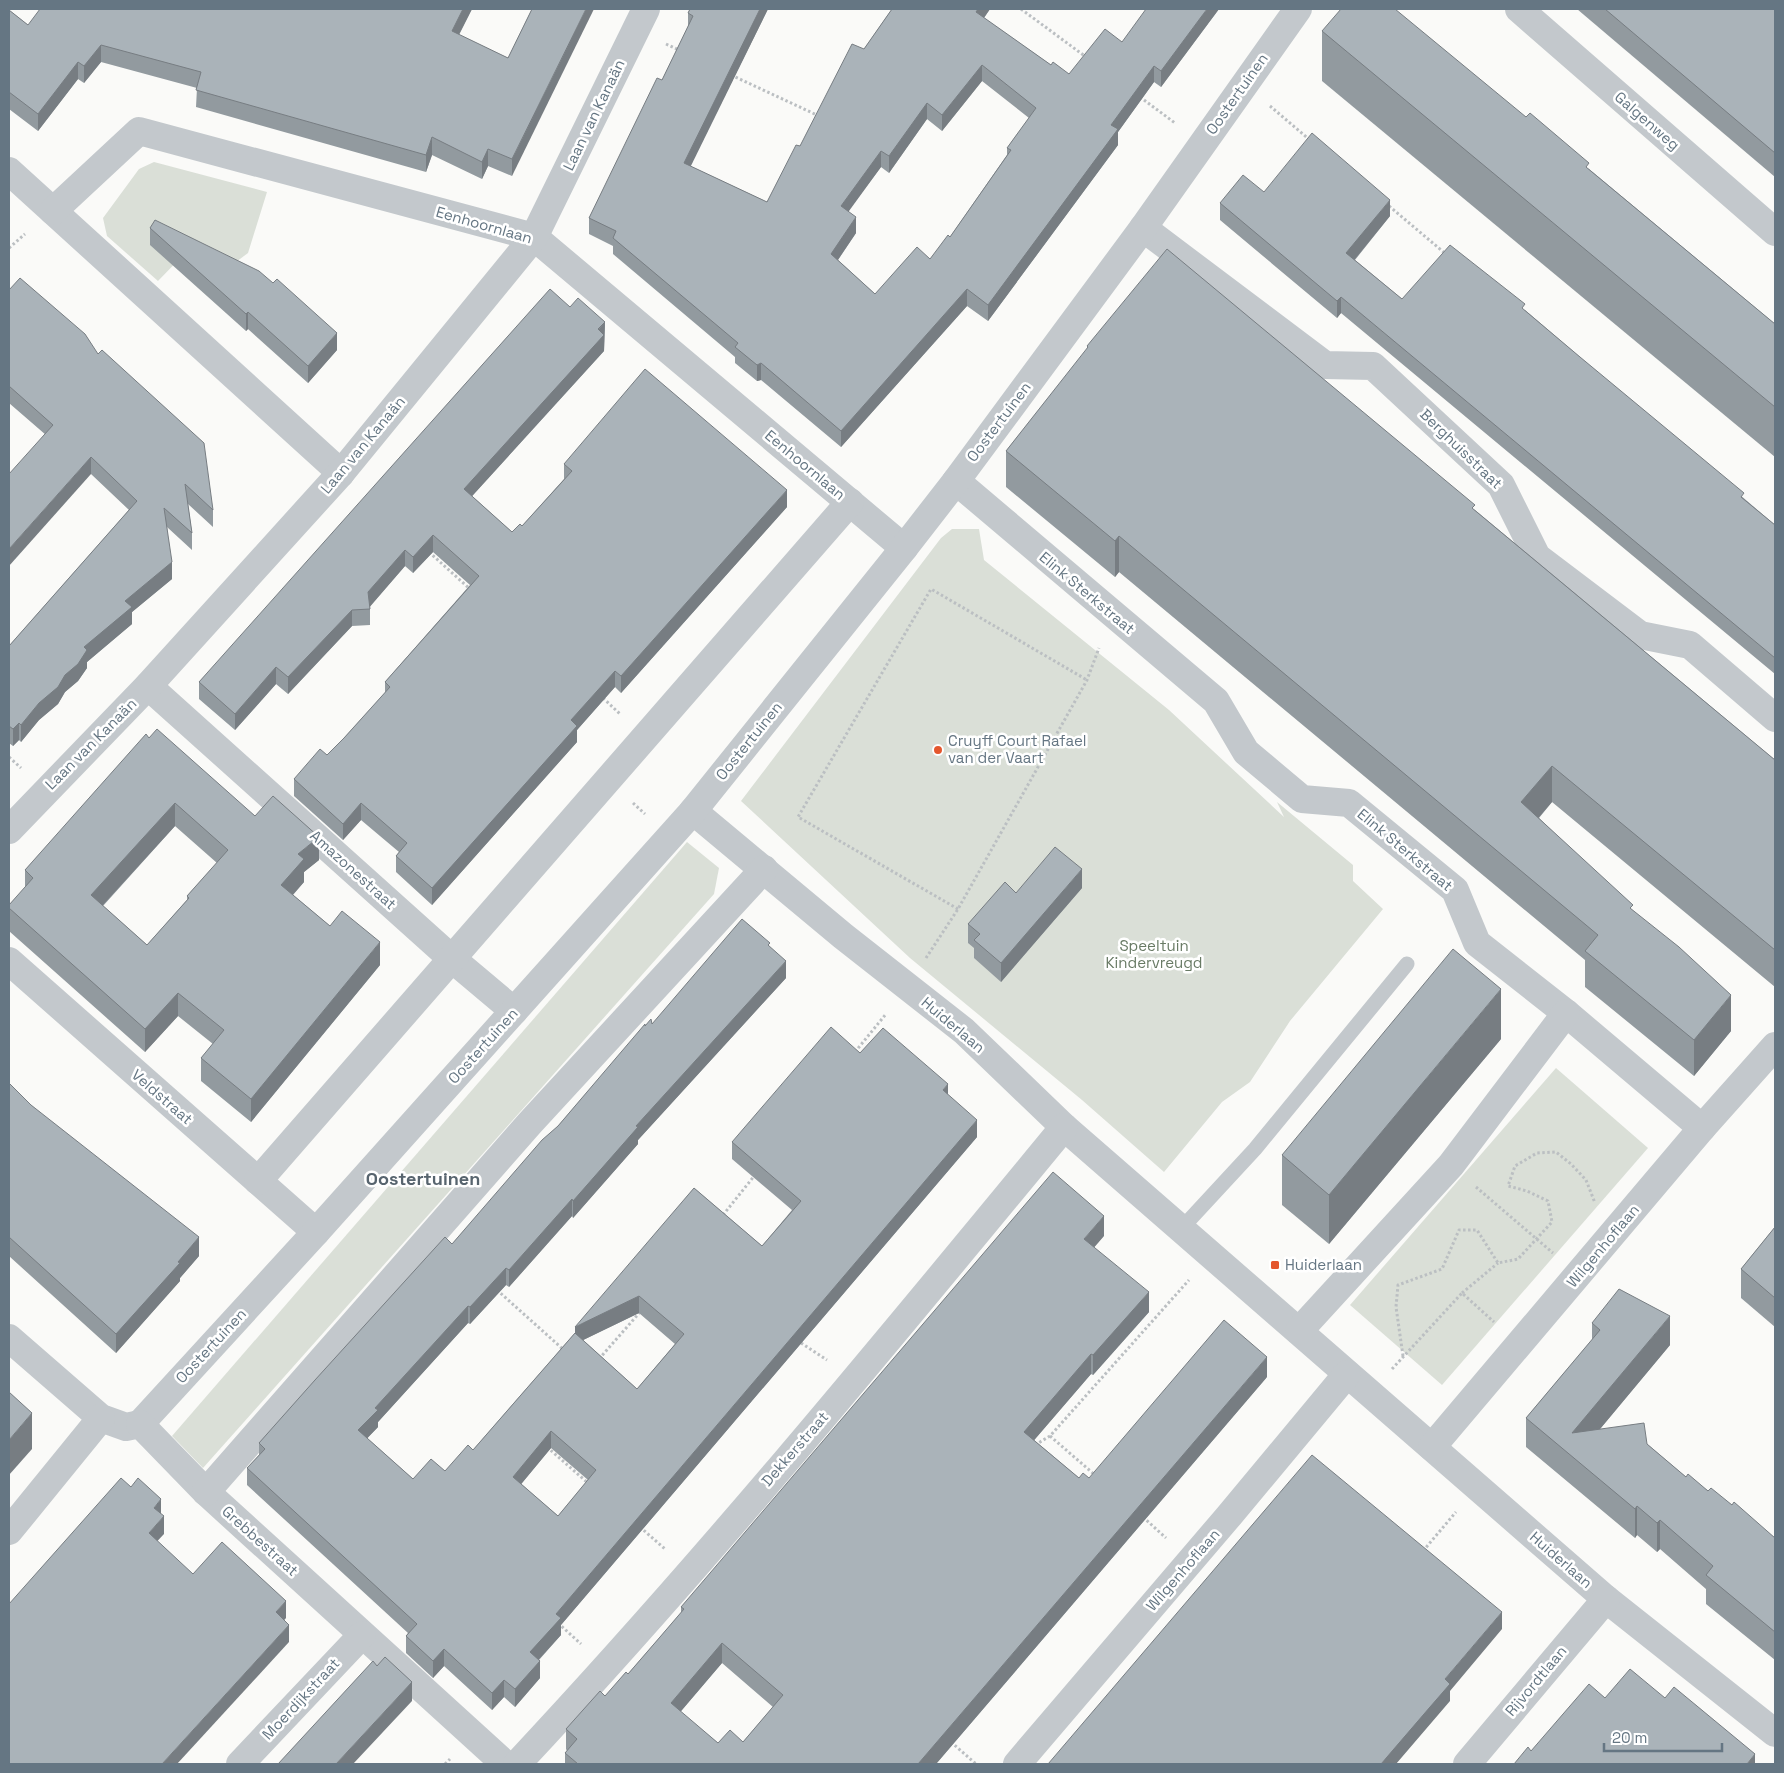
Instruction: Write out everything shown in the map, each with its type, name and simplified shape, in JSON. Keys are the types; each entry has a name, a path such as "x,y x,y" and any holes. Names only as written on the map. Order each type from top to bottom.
{"street":[{"name":"Oostertuinen","path":"140,1424 316,1232 693,811 956,481 1143,228 1243,83 1298,9"},
{"name":"Galgenweg","path":"1519,9 1775,232"},
{"name":"Laan van Kanaän","path":"9,830 148,686 341,473 534,238 641,20"},
{"name":"Eenhoornlaan","path":"53,211 139,131 534,238 904,548"},
{"path":"9,171 341,473"},
{"name":"Berghuisstraat","path":"1143,228 1325,365 1373,366 1501,485 1537,557 1640,635 1690,645 1775,718"},
{"name":"Elink Sterkstraat","path":"956,481 1112,615 1216,701 1246,752 1302,799 1349,803 1455,890 1477,943 1566,1013 1702,1128"},
{"path":"258,1181 850,502"},
{"name":"Amazonestraat","path":"148,686 451,958 514,1011"},
{"name":"Huiderlaan","path":"693,811 842,936 964,1031 1064,1127 1606,1599 1775,1733"},
{"path":"206,1492 530,1123 764,869"},
{"name":"Veldstraat","path":"9,961 316,1232"},
{"path":"1298,1331 1451,1166 1566,1013"},
{"name":"Wilgenhoflaan","path":"1432,1447 1702,1128 1775,1046"},
{"name":"Dekkerstraat","path":"517,1764 608,1668 856,1378 1064,1127"},
{"path":"9,1338 101,1418 126,1427 140,1424"},
{"name":"Wilgenhoflaan","path":"1016,1764 1348,1374"},
{"path":"9,1531 101,1418"},
{"name":"Grebbestraat","path":"140,1424 206,1492 505,1764"},
{"name":"Rijvordtlaan","path":"1467,1764 1606,1599"},
{"name":"Moerdijkstraat","path":"240,1764 362,1635"}],"lane":[{"path":"1181,1229 1255,1149 1407,964"}],"path":[{"path":"1020,9 1092,61"},
{"path":"641,20 690,56"},
{"path":"725,72 823,119"},
{"path":"1243,83 1319,147"},
{"path":"1139,96 1202,143"},
{"path":"1387,204 1455,262"},
{"path":"422,546 473,592"},
{"path":"958,909 798,818 931,589 1087,680"},
{"path":"852,1056 908,987 958,909 1087,680 1112,615"},
{"path":"602,697 645,737"},
{"path":"608,779 669,836"},
{"path":"1370,1394 1462,1293 1498,1263 1518,1259 1552,1222 1548,1201 1527,1191 1508,1186 1514,1166 1536,1153 1556,1152 1586,1180 1594,1202 1606,1212 1625,1221"},
{"path":"1451,1166 1538,1238 1578,1276"},
{"path":"720,1218 758,1171"},
{"path":"1403,1356 1396,1307 1398,1285 1442,1269 1460,1230 1477,1230 1498,1263"},
{"path":"1031,1448 1050,1436 1211,1256"},
{"path":"492,1287 566,1352"},
{"path":"1462,1293 1520,1345"},
{"path":"595,1364 645,1306"},
{"path":"1050,1436 1102,1482"},
{"path":"540,1441 592,1487"},
{"path":"1420,1554 1477,1486"},
{"path":"1139,1514 1191,1560"},
{"path":"638,1526 690,1571"},
{"path":"556,1621 608,1668"},
{"path":"949,1740 976,1764"}],"green space":[{"path":"154,162 267,192 248,253 232,265 192,246 158,281 107,236 103,218 139,169"},
{"name":"Speeltuin Kindervreugd","path":"952,529 979,529 984,560 1169,710 1284,817 1277,802 1353,865 1353,881 1383,909 1290,1021 1250,1082 1222,1102 1164,1172 1082,1100 910,958 741,801 941,538"},
{"path":"687,842 719,868 714,894 203,1468 172,1436"},
{"path":"1556,1068 1648,1148 1442,1385 1350,1305"}],"building":[{"path":"40,9 463,9 452,31 508,58 532,9 586,9 512,159 488,149 482,162 432,137 426,155 196,90 201,72 101,45 84,66 78,62 38,114 9,92 9,10 28,25"},
{"path":"690,9 760,9 684,163 767,202 796,145 800,146 852,44 864,49 892,9 978,9 976,12 1051,65 1053,62 1069,74 1105,29 1122,42 1146,9 1207,9 1161,71 1154,66 1111,125 1118,129 988,305 967,289 841,431 761,363 757,365 735,347 738,343 613,238 616,231 589,218 657,78 662,80 693,16 688,13","holes":["982,65 1036,108 1007,148 1011,150 950,237 948,235 930,259 917,247 875,294 831,254 856,217 841,206 881,151 889,156 927,103 942,115"]},
{"path":"1341,9 1395,9 1526,117 1530,113 1589,163 1586,167 1775,324 1775,407 1322,31"},
{"path":"1605,9 1775,9 1775,153"},
{"path":"1312,133 1390,200 1346,253 1402,299 1450,245 1525,304 1522,308 1744,493 1741,497 1775,525 1775,658 1341,297 1337,301 1220,203 1243,175 1264,192"},
{"path":"155,220 259,271 273,283 277,279 337,333 308,366 248,312 246,314 150,228"},
{"path":"1167,249 1475,505 1472,508 1775,760 1775,950 1552,766 1521,802 1633,905 1630,908 1679,947 1731,995 1694,1040 1585,951 1598,935 1119,536 1115,541 1006,451 1087,346"},
{"path":"20,278 85,334 98,354 102,350 204,443 213,510 185,484 192,533 164,508 172,562 125,601 132,607 84,647 87,650 78,664 65,675 58,687 39,703 21,725 19,723 13,729 9,726 9,646 137,501 91,457 9,549 9,474 53,425 9,386 9,290"},
{"path":"550,289 570,307 578,298 605,322 598,329 604,335 464,489 512,532 520,524 522,526 572,471 564,464 645,369 787,490 621,676 615,671 571,720 577,726 432,888 396,856 407,843 361,803 343,824 294,779 320,749 327,755 344,738 390,687 385,682 479,576 433,535 413,557 405,550 368,592 370,609 352,610 288,677 276,667 235,714 199,682"},
{"path":"157,729 255,816 273,796 319,837 298,854 304,859 281,885 330,926 342,911 380,942 251,1099 201,1058 224,1030 178,993 145,1029 9,908 9,905 33,878 25,870 146,734 149,738","holes":["175,803 228,850 147,945 91,895"]},
{"path":"1055,847 1082,869 1001,963 974,940 980,934 968,924 1005,882 1016,893"},
{"path":"742,919 770,943 768,945 786,961 636,1126 638,1127 573,1201 572,1199 509,1270 506,1268 470,1307 468,1306 375,1408 378,1410 358,1430 413,1479 431,1459 445,1471 468,1445 473,1450 575,1333 637,1389 684,1334 639,1296 575,1327 694,1188 762,1246 801,1201 732,1142 831,1027 860,1053 883,1028 948,1084 943,1090 977,1120 556,1614 561,1618 530,1652 540,1661 515,1689 504,1680 492,1693 444,1649 433,1661 406,1636 417,1624 247,1468 265,1449 259,1443 445,1237 452,1244 542,1140 558,1126 645,1024 645,1026 651,1019 652,1024","holes":["551,1431 596,1470 558,1516 513,1477"]},
{"path":"1453,949 1501,989 1329,1195 1282,1155"},
{"path":"9,1083 31,1105 199,1237 178,1262 180,1263 116,1334 9,1237"},
{"path":"1053,1172 1104,1216 1084,1239 1149,1292 1093,1355 1091,1354 1024,1432 1079,1478 1083,1473 1089,1478 1224,1320 1267,1357 918,1764 578,1764 565,1753 577,1739 566,1729 600,1691 605,1696 626,1672 628,1674 684,1609 681,1607","holes":["722,1643 783,1695 743,1742 730,1730 718,1743 671,1703"]},
{"path":"1775,1227 1775,1298 1741,1269"},
{"path":"1619,1289 1670,1316 1572,1433 1644,1423 1647,1444 1686,1477 1688,1474 1708,1491 1711,1488 1732,1505 1734,1502 1775,1538 1775,1632 1706,1575 1713,1566 1660,1520 1657,1523 1637,1506 1635,1509 1526,1418 1600,1330 1592,1323"},
{"path":"9,1392 32,1413 9,1440"},
{"path":"1312,1455 1502,1612 1445,1679 1450,1684 1381,1764 1048,1764"},
{"path":"121,1478 131,1487 138,1478 161,1499 154,1508 164,1516 149,1533 193,1574 222,1542 286,1601 276,1612 289,1625 162,1764 9,1764 9,1604"},
{"path":"385,1657 412,1682 336,1764 278,1764 373,1661 377,1666"},
{"path":"1630,1669 1665,1698 1674,1687 1755,1754 1747,1764 1514,1764 1528,1747 1531,1751 1589,1684 1605,1698"}],"place":[{"name":"Cruyff Court Rafael van der Vaart","path":"938,750"},
{"name":"Huiderlaan","path":"1275,1265"}],"district":[{"name":"Oostertuinen","path":"423,1179"}]}
